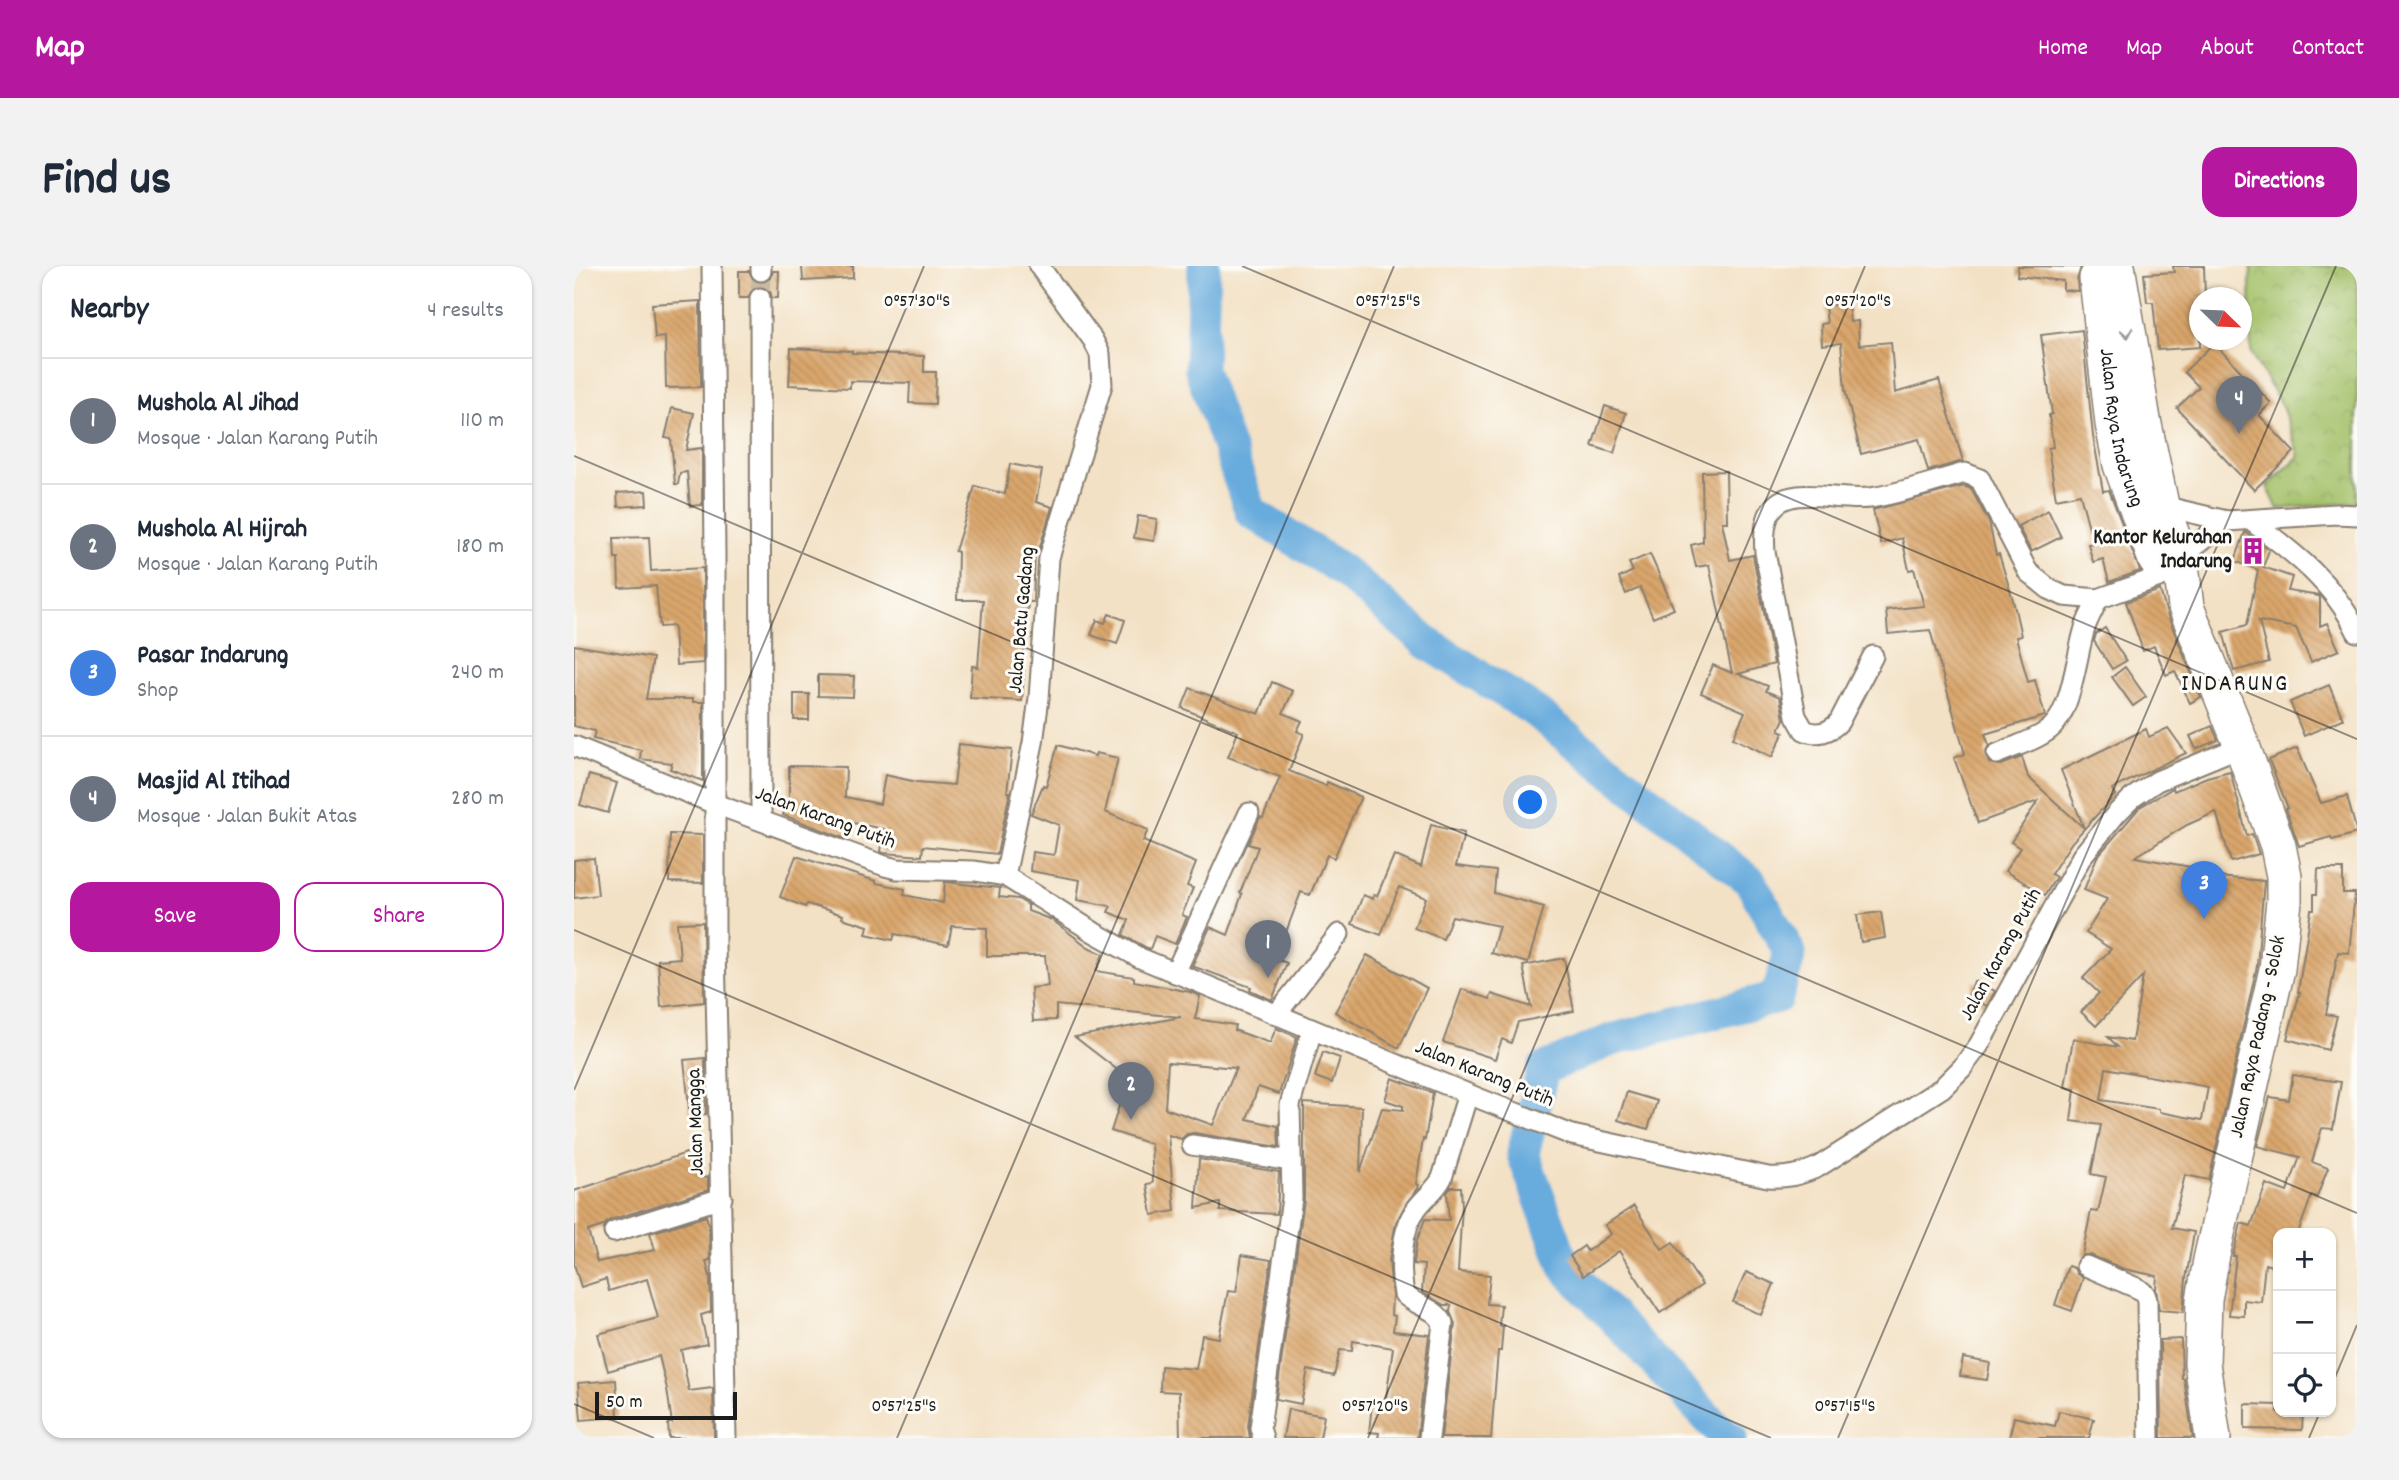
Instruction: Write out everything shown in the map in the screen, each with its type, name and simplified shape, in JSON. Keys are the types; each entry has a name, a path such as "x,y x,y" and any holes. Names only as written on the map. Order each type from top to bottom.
{"highway":[{"name":"Jalan Raya Indarung","path":"2096,266 2113,424 2121,465 2147,503 2186,607"},
{"name":"Jalan Raya Indarung","path":"2117,266 2140,407 2147,503"},
{"name":"Jalan Raya Padang - Solok","path":"2186,607 2242,746 2278,846 2284,876 2277,969 2204,1300 2202,1363 2213,1438"}],"street":[{"name":"Jalan Mangga","path":"712,266 715,947 726,1438"},
{"name":"Jalan Batu Gadang","path":"1005,876 1036,721 1050,550 1102,385 1100,354 1093,340 1039,266"},
{"path":"760,298 761,820"},
{"path":"1873,656 1833,729 1809,732 1799,724 1764,535 1766,520 1773,508 1782,501 1797,496 1814,495 1870,498 1965,473 1973,475 1980,479 2019,558 2036,581 2064,596 2098,599 2171,567 2227,521"},
{"path":"2147,503 2227,521 2357,515"},
{"path":"2250,520 2308,565 2340,603 2357,632"},
{"path":"1997,754 2039,736 2053,727 2062,715 2068,701 2085,625 2098,599"},
{"name":"Jalan Karang Putih","path":"574,746 715,804 897,869 975,871 1005,876 1095,933 1175,973 1572,1135 1768,1177 1797,1176 1818,1167 1942,1088 1962,1068 1984,1036 2082,856 2116,814 2132,798 2157,781 2242,746"},
{"path":"1175,973 1249,813"},
{"path":"1276,1015 1339,934"},
{"path":"1263,1438 1260,1429 1292,1198 1290,1105 1312,1030"},
{"path":"1429,1438 1443,1323 1434,1312 1404,1294 1403,1241 1411,1217 1442,1178 1473,1096"},
{"path":"1192,1145 1292,1161"},
{"path":"614,1232 722,1198"},
{"path":"2086,1266 2145,1294 2149,1438"}],"green space":[{"path":"2252,266 2357,266 2357,502 2278,509 2267,486 2299,456 2282,406 2251,353"}],"building":[{"path":"802,266 853,266 853,278 803,281"},
{"path":"2018,266 2081,267 2077,280 2078,291 2063,290 2063,281 2017,276"},
{"path":"2173,266 2204,266 2205,287 2189,287 2189,348 2158,350 2153,302 2147,302 2144,274 2174,272"},
{"path":"739,271 749,271 754,281 762,283 771,278 773,271 779,271 778,298 772,298 770,291 761,286 753,288 748,298 739,298"},
{"path":"700,301 701,387 666,388 665,337 655,338 652,304"},
{"path":"1848,303 1850,322 1858,321 1859,345 1891,342 1895,393 1939,380 1963,461 1928,471 1919,439 1861,454 1845,390 1841,343 1822,345 1821,324 1827,323 1825,306"},
{"path":"2082,330 2093,436 2103,491 2109,490 2140,571 2109,582 2103,559 2093,562 2088,544 2093,543 2080,494 2056,499 2048,448 2053,447 2049,415 2052,414 2041,335"},
{"path":"791,348 924,356 924,372 936,372 935,404 909,403 910,383 850,381 850,388 789,385"},
{"path":"2207,350 2221,350 2271,403 2259,415 2294,452 2254,490 2177,408 2199,387 2184,372"},
{"path":"1605,406 1626,413 1614,453 1592,446"},
{"path":"672,408 694,413 686,450 702,448 702,505 690,506 687,472 680,473 678,484 675,484 671,439 665,438"},
{"path":"1010,464 1042,470 1036,502 1052,507 1038,553 1035,552 1033,602 1028,602 1022,669 1022,701 970,698 972,666 978,667 983,600 957,600 958,552 955,551 975,486 1005,494"},
{"path":"1726,471 1727,522 1722,522 1730,560 1753,555 1774,664 1738,674 1768,686 1766,691 1780,697 1784,719 1779,730 1784,732 1772,757 1733,738 1745,712 1701,693 1713,665 1732,673 1709,565 1696,567 1691,545 1703,542 1702,472"},
{"path":"1964,486 1971,489 1989,522 1996,555 1999,554 2013,600 2021,636 2016,637 2028,682 2035,680 2045,716 1985,734 1989,745 1985,753 1989,763 2001,765 2022,757 2028,777 2084,828 2061,770 2146,729 2149,737 2168,728 2186,753 2112,789 2115,795 2072,842 2051,874 2056,877 2045,895 2005,871 2020,848 2011,842 2038,801 1978,823 1954,758 1965,754 1930,630 1888,634 1886,610 1924,606 1914,569 1909,570 1902,538 1881,544 1873,510"},
{"path":"646,491 647,505 618,507 617,493"},
{"path":"2048,510 2061,537 2031,552 2018,526"},
{"path":"1138,516 1157,519 1154,541 1134,538"},
{"path":"2245,532 2269,550 2263,567 2292,577 2288,591 2319,596 2320,626 2327,623 2339,650 2311,662 2296,628 2259,621 2269,662 2234,671 2223,632 2247,625 2258,570 2235,561"},
{"path":"649,537 651,571 703,568 703,663 676,665 674,626 660,627 656,586 619,588 614,538"},
{"path":"1650,554 1674,609 1653,618 1640,588 1626,594 1619,578 1633,571 1629,563"},
{"path":"2160,590 2201,697 2190,703 2175,671 2166,675 2154,646 2143,651 2126,602"},
{"path":"1109,614 1125,620 1117,644 1091,635 1097,620 1105,623"},
{"path":"2105,628 2126,661 2112,669 2094,641 2096,634"},
{"path":"574,645 653,658 646,699 693,699 693,702 703,702 703,781 670,769 672,763 640,759 641,750 593,739 595,731 574,726"},
{"path":"2125,667 2146,697 2133,706 2112,677"},
{"path":"818,675 854,676 853,697 818,696"},
{"path":"1272,682 1293,691 1283,713 1302,721 1297,731 1304,734 1289,771 1326,786 1327,782 1361,797 1334,858 1327,855 1310,895 1301,892 1276,959 1287,963 1272,1000 1250,990 1251,987 1192,966 1210,927 1228,935 1242,894 1240,893 1258,847 1248,844 1260,817 1263,818 1280,777 1228,757 1238,732 1182,708 1190,688 1259,714"},
{"path":"2329,685 2343,719 2304,736 2290,702"},
{"path":"794,694 809,694 809,720 794,720"},
{"path":"2212,726 2218,740 2196,749 2190,736"},
{"path":"959,744 1012,750 1007,792 1010,792 997,854 923,846 922,856 884,853 881,852 884,829 853,823 846,839 783,815 789,797 789,766 846,767 845,797 880,804 885,775 917,782 954,785"},
{"path":"1058,745 1095,756 1096,753 1118,758 1105,812 1148,830 1143,841 1196,863 1187,886 1193,888 1182,915 1187,917 1175,944 1155,936 1150,949 1145,947 1123,935 1129,920 1108,912 1111,906 1077,900 1080,880 1030,871 1032,852 1054,855 1059,825 1031,814 1043,785 1046,786"},
{"path":"2297,748 2321,803 2347,796 2357,833 2299,846 2286,809 2288,808 2269,760"},
{"path":"2230,771 2247,836 2252,834 2259,854 2231,862 2216,812 2187,825 2135,857 2202,869 2183,874 2264,881 2257,966 2209,1180 2185,1175 2172,1228 2194,1232 2183,1312 2159,1310 2157,1276 2124,1269 2090,1255 2082,1255 2091,1211 2098,1212 2106,1177 2091,1174 2101,1125 2071,1121 2075,1089 2065,1087 2073,1039 2118,1047 2108,1037 2132,1041 2143,976 2096,1026 2081,1012 2099,993 2083,978 2111,949 2086,933 2107,899 2084,890 2097,857 2140,807 2173,788 2174,791","holes":["2106,1068 2208,1087 2202,1120 2159,1112 2159,1109 2101,1100"]},
{"path":"589,775 617,783 608,813 580,805"},
{"path":"1431,825 1464,833 1456,866 1496,871 1494,893 1544,907 1528,963 1491,953 1499,926 1452,916 1443,939 1414,928 1426,898 1399,887 1381,935 1352,924 1363,895 1373,899 1374,895 1377,896 1394,855 1421,867"},
{"path":"670,834 703,835 703,883 669,882"},
{"path":"796,856 876,883 905,889 904,895 943,903 945,882 1000,888 999,897 1018,899 1028,905 1028,911 1052,920 1088,947 1103,954 1096,971 1134,977 1134,981 1200,996 1195,1019 1235,1025 1234,1030 1270,1043 1276,1028 1297,1037 1279,1094 1258,1087 1247,1119 1278,1126 1279,1147 1194,1133 1181,1139 1168,1135 1175,1211 1152,1215 1147,1184 1153,1183 1151,1144 1111,1131 1128,1078 1075,1037 1181,1017 1056,1005 1056,1020 1033,1021 1031,988 1048,986 1045,956 987,956 987,928 952,926 948,945 895,934 893,940 866,934 868,926 842,918 843,915 807,904 805,907 780,897","holes":["1168,1062 1236,1068 1213,1125 1165,1108"]},
{"path":"594,858 598,895 574,898 574,860"},
{"path":"2318,869 2343,869 2343,893 2355,893 2349,953 2338,952 2326,1014 2337,1016 2328,1050 2287,1039 2300,992 2311,910 2314,910 2314,894 2317,894"},
{"path":"1881,912 1885,938 1861,942 1857,915"},
{"path":"703,922 704,1002 661,1007 658,960 680,958 677,923"},
{"path":"1367,955 1427,988 1399,1048 1335,1012"},
{"path":"1564,958 1574,1011 1518,1022 1511,1043 1502,1039 1495,1059 1443,1042 1462,989 1490,999 1492,994 1531,1007 1523,966"},
{"path":"1974,981 1995,991 1987,1006 1968,997"},
{"path":"1323,1052 1340,1058 1332,1083 1315,1077"},
{"path":"705,1058 706,1114 690,1116 684,1060"},
{"path":"2293,1075 2341,1082 2333,1129 2322,1128 2312,1162 2328,1168 2317,1197 2312,1195 2300,1228 2273,1228 2273,1266 2265,1264 2261,1302 2244,1300 2244,1316 2229,1315 2236,1256 2233,1256 2241,1223 2251,1226 2266,1184 2287,1192 2300,1157 2257,1146 2270,1097 2289,1100"},
{"path":"1392,1078 1433,1093 1416,1184 1419,1185 1396,1222 1389,1260 1391,1315 1395,1316 1393,1331 1429,1335 1417,1438 1378,1438 1379,1433 1369,1432 1372,1405 1385,1406 1393,1348 1353,1341 1352,1351 1340,1350 1334,1376 1308,1370 1301,1404 1276,1399 1304,1200 1304,1103 1362,1107 1360,1172 1382,1108 1403,1110 1403,1106 1385,1100"},
{"path":"1627,1092 1657,1101 1648,1129 1618,1120"},
{"path":"695,1150 704,1178 708,1177 708,1190 610,1220 603,1226 588,1231 597,1262 655,1250 650,1233 706,1216 709,1225 710,1260 706,1261 710,1277 711,1312 701,1315 707,1344 681,1350 689,1391 713,1388 714,1438 669,1438 668,1423 672,1423 659,1356 608,1371 598,1334 658,1318 647,1279 609,1291 606,1279 581,1287 574,1264 574,1191"},
{"path":"1199,1159 1279,1172 1277,1214 1220,1211 1220,1203 1196,1208"},
{"path":"1451,1187 1461,1187 1458,1272 1490,1275 1487,1304 1501,1305 1499,1326 1503,1326 1501,1351 1498,1351 1491,1438 1441,1438 1455,1324 1450,1312 1451,1305 1444,1305 1422,1292 1424,1265 1414,1264 1414,1261 1417,1240 1425,1219 1449,1220 1447,1193"},
{"path":"1634,1206 1662,1249 1673,1242 1702,1285 1660,1313 1619,1251 1583,1276 1570,1256 1584,1246 1587,1251 1611,1234 1605,1225"},
{"path":"1242,1255 1271,1260 1248,1426 1250,1438 1180,1438 1179,1392 1160,1391 1161,1366 1196,1369 1202,1335 1219,1338 1228,1291 1236,1292"},
{"path":"2068,1266 2074,1268 2083,1278 2072,1311 2055,1305"},
{"path":"1746,1272 1774,1284 1761,1315 1733,1302"},
{"path":"2181,1339 2182,1379 2193,1438 2161,1438 2160,1340"},
{"path":"1963,1358 1990,1363 1987,1380 1960,1376"},
{"path":"616,1380 618,1417 581,1420 578,1383"},
{"path":"2245,1404 2273,1405 2273,1417 2303,1417 2302,1430 2245,1429"},
{"path":"1288,1409 1324,1416 1320,1438 1283,1438"},
{"path":"2059,1411 2094,1419 2089,1438 2009,1438 2014,1417 2055,1426"}],"waterway":[{"path":"1204,266 1201,370 1251,512 1342,570 1426,642 1533,710 1750,881 1790,953 1777,997 1611,1040 1543,1069 1523,1154 1565,1267 1715,1426 1731,1438"}],"tunnel":[{"path":"760,298 761,271"}],"place":[{"name":"Masjid Al Itihad","path":"2239,434"},
{"name":"Kantor Kelurahan Indarung","path":"2253,551"},
{"name":"Pasar Indarung","path":"2204,919"},
{"name":"Mushola Al Jihad","path":"1268,978"},
{"name":"Mushola Al Hijrah","path":"1131,1120"}],"district":[{"name":"INDARUNG","path":"2235,685"}]}
